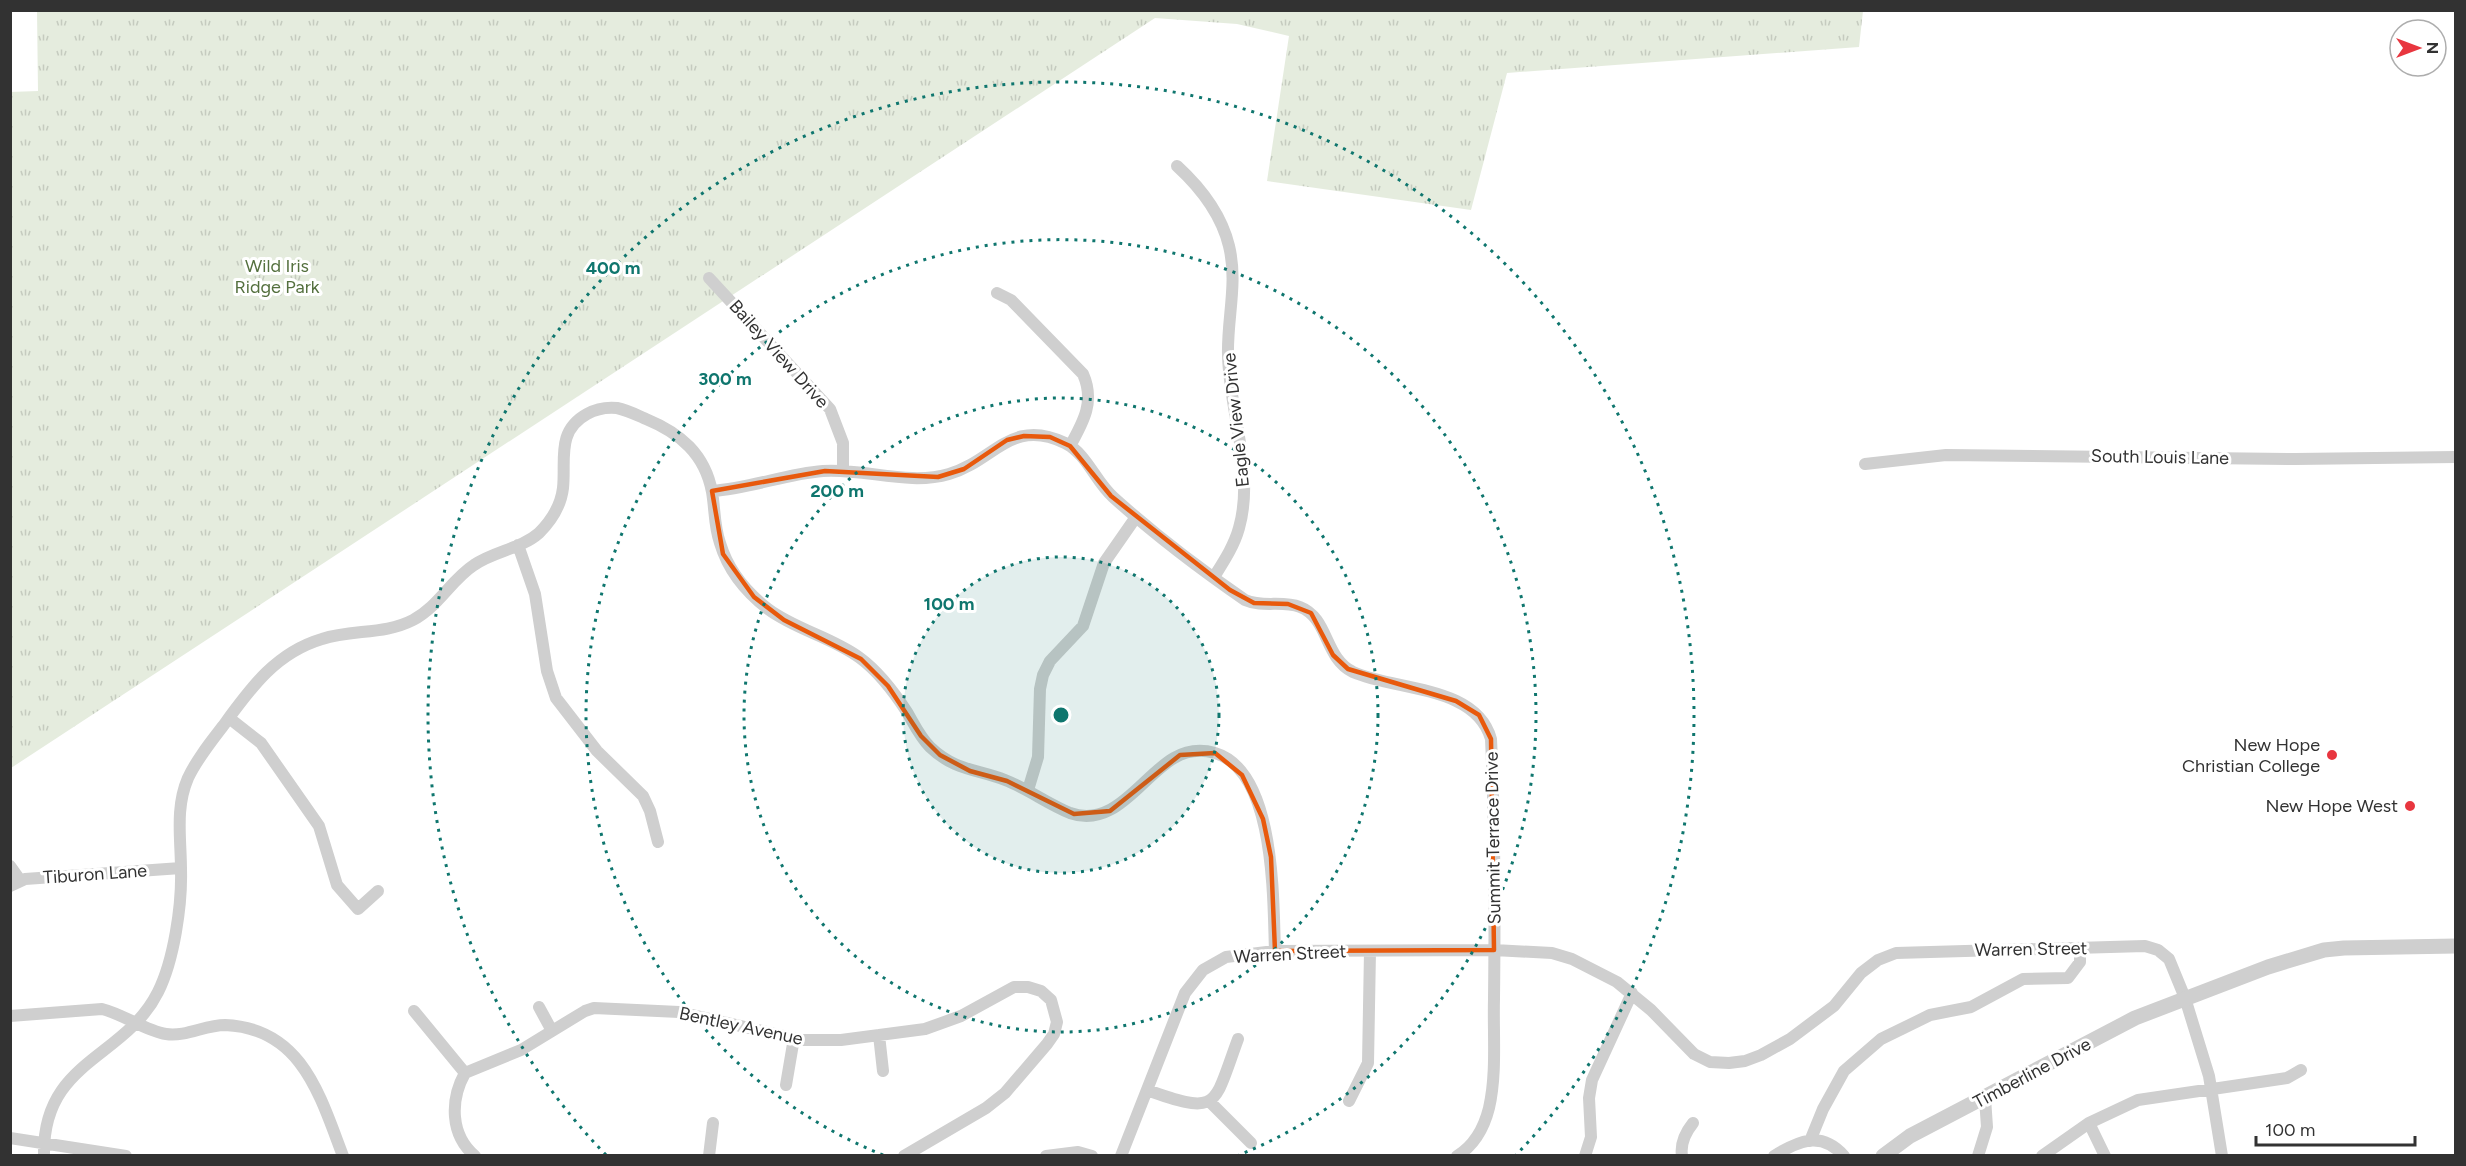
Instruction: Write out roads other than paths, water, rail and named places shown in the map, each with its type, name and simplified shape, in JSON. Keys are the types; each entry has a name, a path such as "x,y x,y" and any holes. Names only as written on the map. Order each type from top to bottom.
{"street":[{"name":"Eagle View Drive","path":"1177,166 1200,187 1220,222 1228,245 1233,277 1228,357 1241,460 1243,502 1239,527 1231,550 1214,577"},
{"name":"Bailey View Drive","path":"709,278 830,409 843,443 843,471"},
{"path":"712,491 742,489 804,474 843,471 912,478 938,477 971,466 1002,443 1018,437 1044,436 1070,446 1088,409 1089,389 1083,374 1011,300 997,293"},
{"path":"44,1149 49,1118 60,1093 77,1070 129,1032 157,996 165,974 178,913 181,868 179,816 182,797 189,776 201,755 253,686 281,658 318,640 388,630 408,623 424,614 471,567 518,545 542,530 560,502 563,486 562,450 567,435 575,423 589,413 605,408 621,408 662,425 687,442 701,460 712,491 714,522 723,554 736,576 754,597 775,614 842,646 870,666 899,700 921,736 940,755 970,771 996,777 1028,790 1068,812 1099,815 1115,807 1180,755 1200,751 1223,756 1235,765 1248,785 1266,831 1271,857 1275,951"},
{"name":"Summit Terrace Drive","path":"1070,446 1107,491 1136,517 1249,602 1288,604 1311,613 1319,624 1333,655 1348,669 1466,704 1484,721 1491,739 1494,950"},
{"name":"South Louis Lane","path":"1866,464 1946,455 2295,459 2456,457"},
{"path":"1028,790 1038,758 1040,689 1043,675 1050,661 1083,626 1104,563 1136,517"},
{"path":"518,545 535,594 547,671 556,698 597,751 643,796 650,811 658,842"},
{"path":"229,718 261,743 319,826 335,881 344,895 358,909 378,891"},
{"path":"10,866 15,883"},
{"name":"Tiburon Lane","path":"15,883 181,868"},
{"name":"Warren Street","path":"1121,1155 1181,1002 1197,976 1211,964 1226,957 1275,951 1494,950 1562,956 1597,970 1632,993 1694,1054 1710,1062 1745,1061 1761,1055 1799,1032 1834,1006 1870,966 1896,953 2145,946 2158,950 2169,958 2185,998 2211,1088 2222,1155"},
{"path":"2185,998 2268,967 2324,950 2456,946"},
{"path":"1810,1140 1823,1108 1844,1071 1881,1039 1930,1015 1971,1007 2023,979 2068,978 2080,962 2080,949"},
{"path":"1457,1155 1467,1149 1480,1133 1490,1106 1493,1079 1494,950"},
{"name":"Warren Street","path":"1348,1101 1368,1063 1370,951"},
{"name":"Bentley Avenue","path":"465,1073 521,1050 585,1011 606,1007 697,1015 794,1038 821,1041 925,1029 945,1023 1014,987 1028,987 1041,991 1052,1000 1057,1022 1054,1034 1005,1093 986,1107 904,1155"},
{"path":"1585,1155 1591,1137 1589,1098 1592,1080 1632,993"},
{"name":"Timberline Drive","path":"1883,1155 1910,1136 2134,1018 2185,998"},
{"path":"538,1007 552,1031"},
{"path":"10,1016 102,1009 164,1034 177,1035 223,1025 250,1029 274,1040 303,1064 316,1086 343,1155"},
{"path":"414,1011 465,1073 456,1093 456,1125 465,1147 475,1155"},
{"path":"879,1035 883,1071"},
{"path":"786,1085 794,1038"},
{"path":"1147,1090 1186,1104 1200,1105 1209,1101 1220,1090 1238,1039"},
{"path":"2042,1155 2089,1123 2138,1100 2287,1078 2301,1070"},
{"path":"1978,1155 1987,1127 1985,1098"},
{"path":"1209,1101 1251,1143"},
{"path":"709,1155 713,1123"},
{"path":"1682,1155 1681,1148 1685,1134 1693,1123"},
{"path":"2089,1123 2105,1155"},
{"path":"10,1138 44,1149 126,1155"},
{"path":"1774,1155 1799,1141 1810,1140 1820,1140 1844,1155"},
{"path":"1046,1155 1078,1152 1092,1155"}],"place":[{"name":"New Hope Christian College","path":"2332,755"},
{"name":"New Hope West","path":"2410,806"}],"park label":[{"name":"Wild Iris Ridge Park","path":"277,276"}]}
